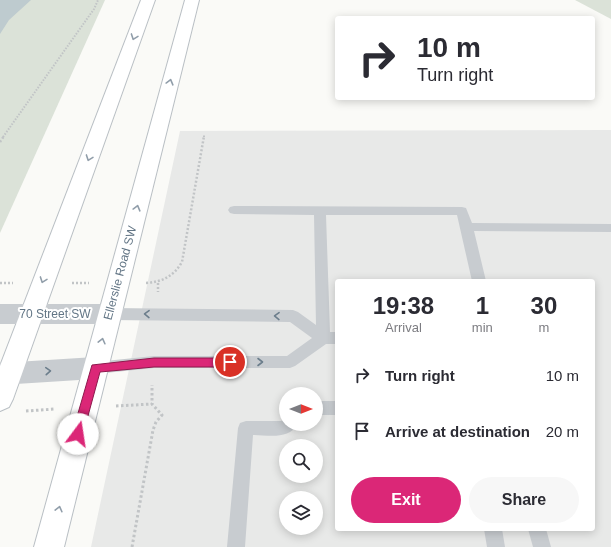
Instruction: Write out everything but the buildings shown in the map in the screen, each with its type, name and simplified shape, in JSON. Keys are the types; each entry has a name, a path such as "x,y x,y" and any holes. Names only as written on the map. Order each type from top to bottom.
{"main road":[{"path":"0,399 5,373 31,314 148,0"},
{"name":"Ellerslie Road SW","path":"49,547 192,0"}],"street":[{"name":"70 Street SW","path":"0,314 109,314"},
{"path":"5,373 96,368"}],"lane":[{"path":"234,210 462,211 479,279"},
{"path":"320,211 330,338"},
{"path":"467,227 611,228"},
{"path":"109,314 293,316 330,338"},
{"path":"96,368 154,362 290,362 330,338"},
{"path":"323,408 335,408"},
{"path":"236,547 246,428 279,428"},
{"path":"493,531 496,547"},
{"path":"538,531 542,547"}],"path":[{"path":"0,142 94,10 98,0"},
{"path":"0,283 158,283 178,269 182,262 204,135"},
{"path":"132,547 152,430 162,415 152,404"}],"shaded area":[{"path":"0,0 105,0 0,233"},
{"path":"0,0 31,0 9,20 0,34"},
{"path":"575,0 611,0 611,19"},
{"path":"611,130 611,547 91,547 180,131"}],"route":[{"path":"78,434 96,368 154,362 230,362"}]}
